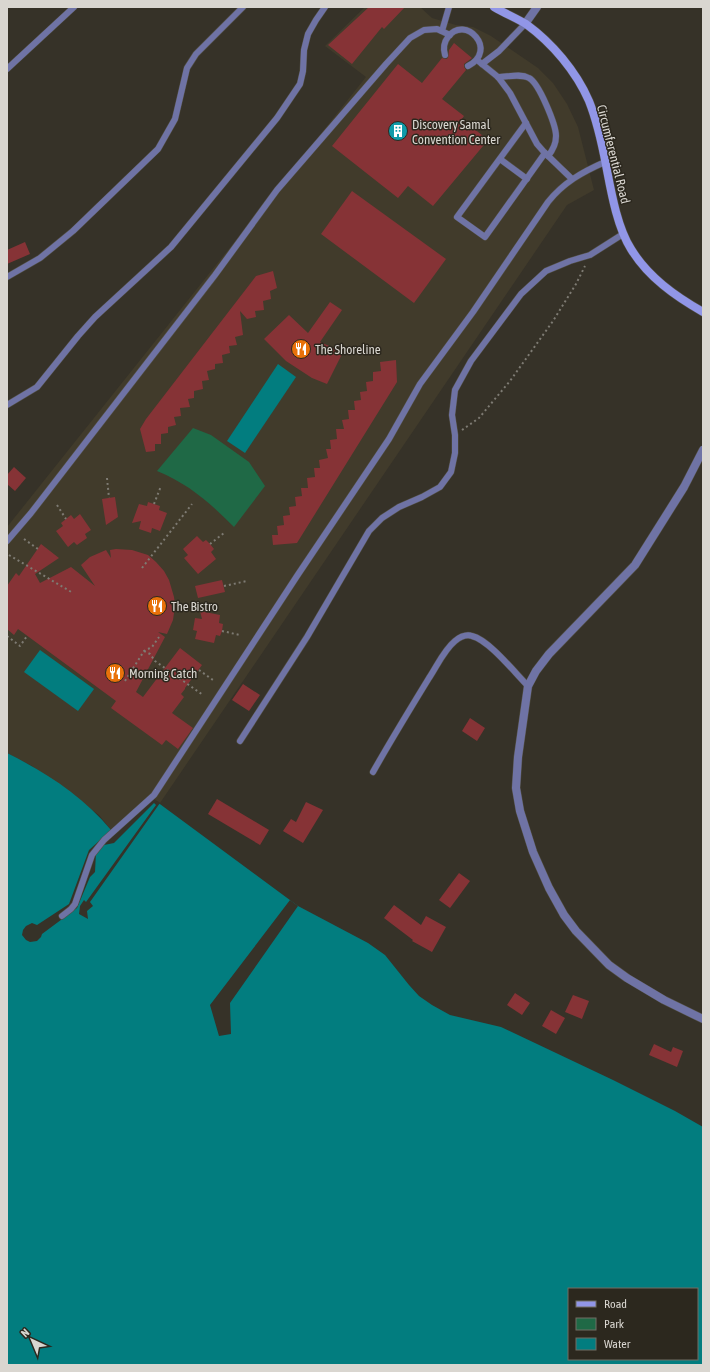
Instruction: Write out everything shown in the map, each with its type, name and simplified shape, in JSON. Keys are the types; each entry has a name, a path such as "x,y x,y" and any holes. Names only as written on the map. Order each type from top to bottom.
{"main road":[{"name":"Circumferential Road","path":"494,7 525,24 548,43 577,78 589,101 605,162 612,197 623,234 630,248 650,274 687,303 703,312"}],"street":[{"path":"525,24 537,7"},
{"path":"703,450 684,487 635,565 549,654 536,671 528,686 518,756 516,788 520,811 533,852 549,888 564,916 576,931 609,965 627,978 664,1000 703,1019"}],"lane":[{"path":"7,69 74,7"},
{"path":"7,277 40,258 73,231 158,149 175,119 187,68 196,54 243,7"},
{"path":"7,405 37,387 95,317 171,247 277,118 300,84 303,71 304,50 308,34 325,7"},
{"path":"442,31 449,7"},
{"path":"468,66 480,62 499,51 525,24"},
{"path":"7,541 31,513 195,300 277,190 386,64 410,38 424,30 437,29 450,34"},
{"path":"445,55 444,44 450,34 456,31 464,30 471,32 476,36 480,43 480,62"},
{"path":"480,62 498,77 510,93 537,144 572,179"},
{"path":"498,77 523,76 528,77 536,83 554,124 556,135 553,149 527,178 485,237 457,217 526,123"},
{"path":"500,159 527,178"},
{"path":"62,916 75,904 92,855 104,840 154,795 297,576 389,439 420,384 473,312 548,202 557,191 572,179 605,162"},
{"path":"240,741 307,637 369,531 382,518 399,507 440,487 451,472 455,453 455,436 452,415 455,390 471,361 521,294 546,271 590,255 623,234"},
{"path":"374,772 393,736 443,657 454,641 462,636 470,635 479,638 490,647 528,686"}],"path":[{"path":"455,436 479,418 510,381 553,321 576,284 590,255"},
{"path":"107,478 109,498"},
{"path":"154,504 161,486"},
{"path":"142,568 192,504"},
{"path":"56,505 66,519"},
{"path":"210,544 224,533"},
{"path":"24,538 38,549"},
{"path":"9,555 73,593"},
{"path":"224,586 247,581"},
{"path":"222,631 240,635"},
{"path":"7,636 20,646 27,636"},
{"path":"125,681 144,651 152,647 158,637"},
{"path":"144,651 150,654 155,661 203,695"},
{"path":"199,670 213,680"}],"shaded area":[{"path":"365,7 420,7 432,18 456,25 473,27 491,36 538,68 553,83 567,104 578,127 594,190 567,205 160,803 149,796 111,830 99,815 32,766 7,753 7,527 366,77 325,46"}],"green space":[{"path":"193,428 211,435 249,462 265,486 234,527 189,488 169,476 157,471"}],"water":[{"path":"278,364 296,377 245,453 227,441"},
{"path":"40,650 94,689 78,711 24,672"},
{"path":"7,753 35,768 63,786 88,806 111,830 149,796 298,906 368,943 385,955 419,996 432,1005 450,1015 501,1027 613,1080 675,1111 703,1127 703,1365 7,1365"}],"pier":[{"path":"149,796 160,803 90,902 93,906 87,911 88,919 79,914 80,906 84,900 86,902 156,805 154,803 114,843 104,845 96,852 95,872 90,877 77,908 42,934 37,941 30,942 26,940 22,935 26,926 32,923 37,925 69,904 89,850"},
{"path":"290,900 298,906 230,1003 231,1034 219,1036 210,1005"}],"building":[{"path":"369,7 405,7 384,29 382,27 352,64 328,45"},
{"name":"Discovery Samal Convention Center","path":"454,43 472,58 464,64 466,70 442,99 464,116 462,119 488,140 433,206 408,186 398,198 332,146 398,64 422,83 442,58 448,58 449,50"},
{"path":"352,191 446,259 414,303 321,234"},
{"path":"25,242 30,254 7,264 7,250"},
{"path":"273,271 277,288 270,291 271,299 263,301 264,310 255,311 256,317 247,319 240,311 243,335 235,337 237,345 229,346 230,353 222,355 223,363 215,364 215,369 207,371 209,380 202,381 203,389 194,391 194,398 188,399 190,407 180,408 181,416 174,417 176,425 168,427 168,433 161,434 161,444 155,444 155,451 146,452 140,429 146,419 256,276"},
{"path":"330,302 342,310 320,342 343,352 327,384 312,378 286,361 264,339 289,315 308,333"},
{"path":"396,360 397,382 297,543 273,545 272,535 278,535 277,526 284,525 283,516 290,515 289,507 296,506 295,497 302,496 301,488 308,488 307,478 315,477 314,468 320,468 319,460 328,458 326,449 331,449 330,440 337,439 336,429 344,429 342,420 349,419 348,410 355,410 354,401 361,400 360,392 367,391 366,382 373,381 373,372 381,371 380,362"},
{"path":"14,467 26,478 15,491 7,484 7,475"},
{"path":"115,497 118,517 106,525 102,499"},
{"path":"148,502 160,506 159,510 167,513 160,531 152,528 151,533 139,529 141,521 132,523 139,504 147,506"},
{"path":"80,514 91,530 85,534 87,538 77,545 74,542 68,547 56,531 63,526 61,523 71,515 74,519"},
{"path":"197,536 203,542 206,540 210,544 214,549 211,552 216,559 198,574 184,558 188,555 183,549"},
{"path":"41,544 59,558 35,574 40,583 71,567 95,586 81,565 90,557 106,550 111,558 110,550 116,549 132,550 148,555 164,571 169,580 174,597 175,604 170,605 175,606 173,620 167,634 158,632 165,637 136,692 143,697 180,648 202,665 181,694 184,697 172,713 193,728 178,749 166,740 162,745 111,708 116,701 18,629 14,635 7,629 7,586 16,573 19,576"},
{"path":"222,580 225,592 198,598 195,586"},
{"path":"200,611 220,615 219,623 223,624 222,631 220,636 216,635 214,643 195,639 197,631 193,630 195,618 202,619"},
{"path":"243,684 260,695 249,711 232,700"},
{"path":"470,718 485,728 477,741 462,731"},
{"path":"217,799 269,830 260,845 208,814"},
{"path":"306,802 323,810 303,843 283,831 291,819 296,822"},
{"path":"459,873 470,881 450,908 439,900"},
{"path":"394,905 421,925 426,916 446,927 432,952 412,941 413,940 384,918"},
{"path":"515,993 530,1003 522,1015 507,1005"},
{"path":"573,995 589,1001 582,1019 565,1012"},
{"path":"551,1010 565,1018 556,1034 542,1026"},
{"path":"654,1044 671,1052 673,1047 683,1051 677,1067 649,1055"}],"place":[{"name":"Discovery Samal Convention Center","path":"398,131"},
{"name":"The Shoreline","path":"301,349"},
{"name":"The Bistro","path":"157,606"},
{"name":"Morning Catch","path":"115,673"}]}
